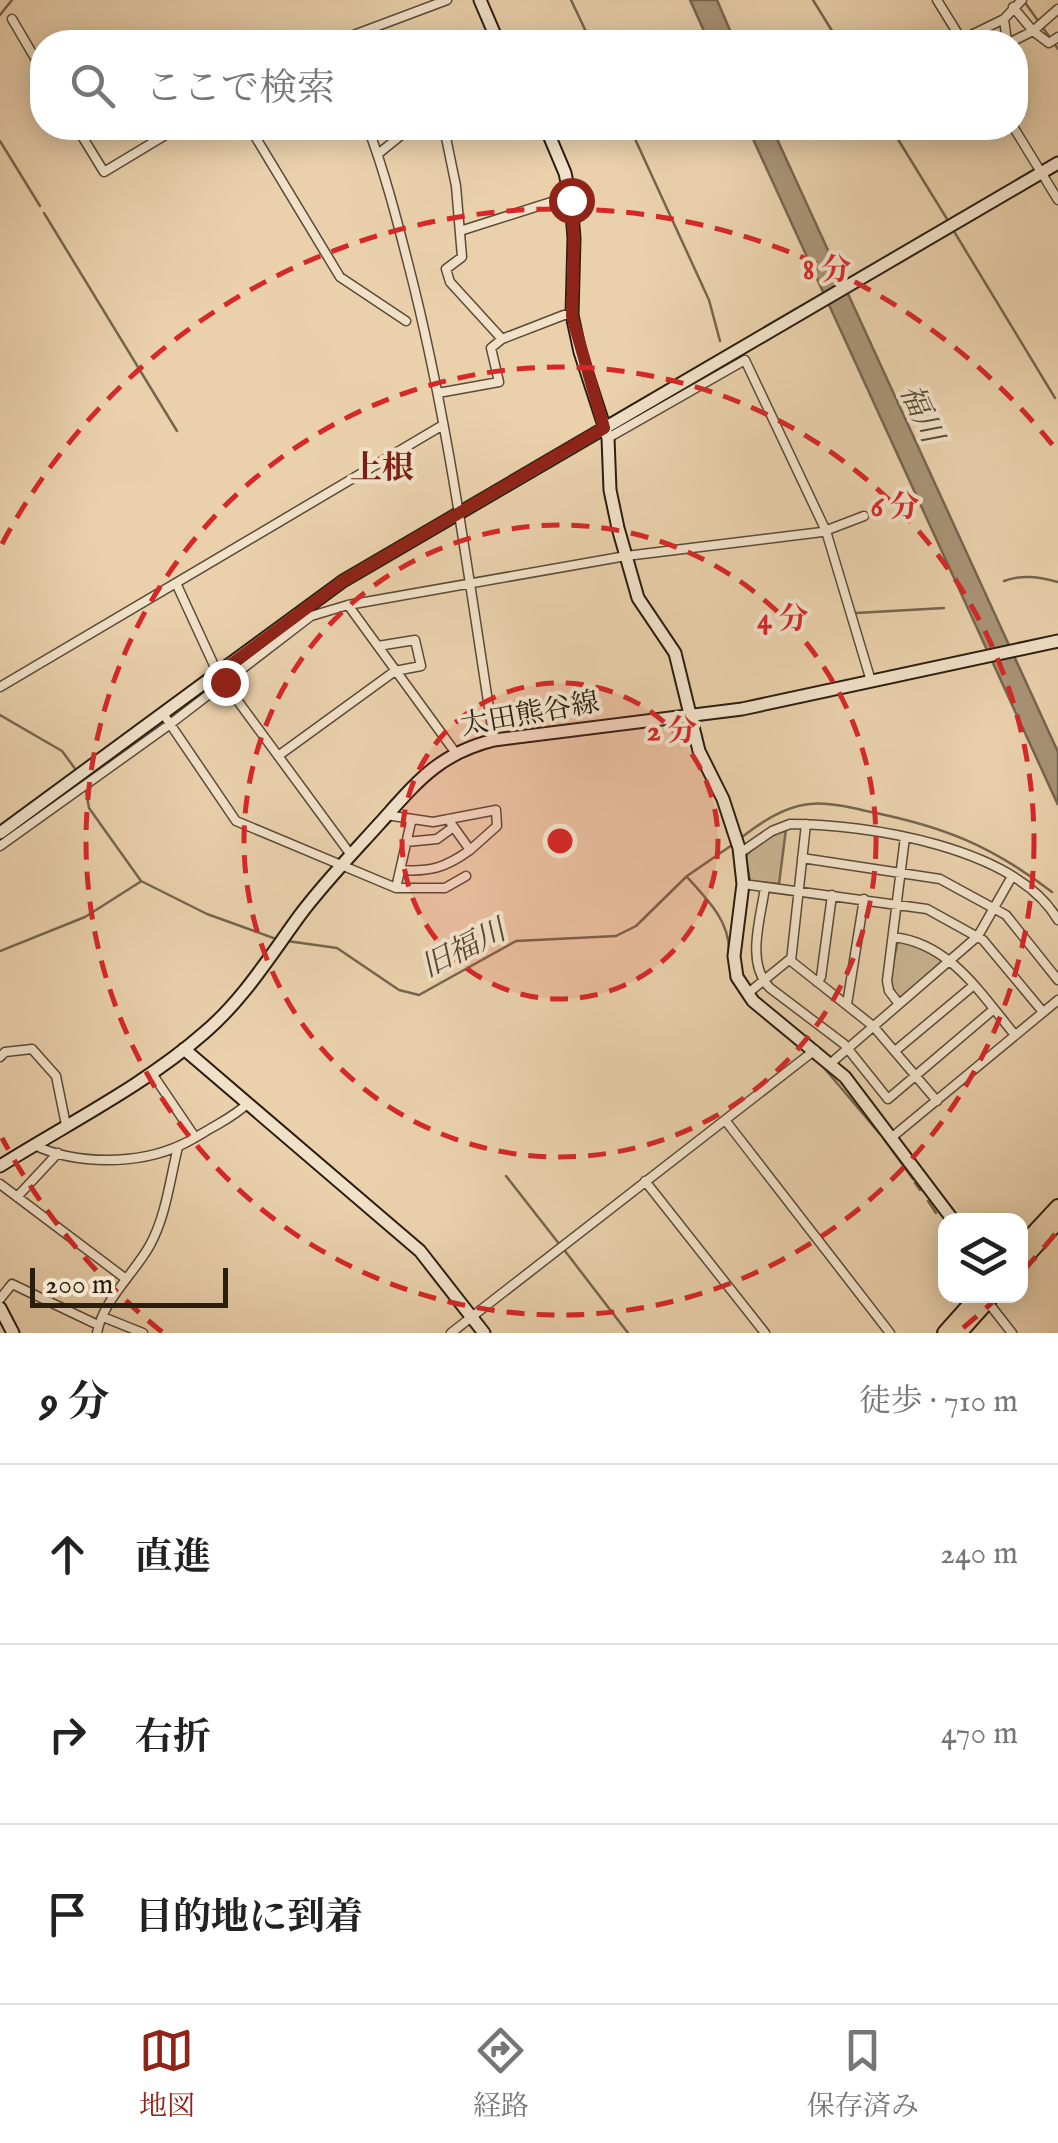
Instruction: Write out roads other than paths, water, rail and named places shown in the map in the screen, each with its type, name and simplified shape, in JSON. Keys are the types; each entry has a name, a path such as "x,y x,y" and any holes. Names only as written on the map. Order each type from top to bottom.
{"highway":[{"path":"1028,1239 1058,1207"},
{"path":"1028,1254 1058,1221"},
{"path":"945,1333 979,1303"},
{"path":"959,1333 982,1303"}],"street":[{"path":"367,30 447,0"},
{"path":"480,0 493,30"},
{"path":"937,0 955,30"},
{"path":"983,30 1004,19 1022,0"},
{"path":"1028,33 1056,5"},
{"path":"1014,7 1033,31 1049,43 1058,37"},
{"path":"1004,19 1006,30"},
{"path":"12,20 30,50"},
{"path":"85,140 104,172 157,140"},
{"path":"257,140 340,276 406,321"},
{"path":"373,140 422,314 438,393 494,740"},
{"path":"378,154 395,140"},
{"path":"446,140 456,186 462,258 446,270 450,282 502,339"},
{"path":"551,140 570,196 574,238 572,316 606,433 612,507 638,598 675,653 699,751 740,851 743,884 734,956 737,977 747,994 831,1063 948,1213"},
{"path":"1021,140 1058,200"},
{"path":"606,433 858,278 1058,163"},
{"path":"460,232 570,196"},
{"path":"438,393 500,382 490,348 502,339 564,315 572,316"},
{"path":"0,832 166,720 343,581 458,512 745,360 826,531 872,681"},
{"path":"0,687 443,425"},
{"path":"222,678 312,616 348,606 626,556 826,531 864,516"},
{"path":"176,583 222,678 351,855"},
{"path":"348,606 455,752"},
{"path":"278,756 395,670 420,666 415,640 378,646"},
{"name":"太田熊谷線","path":"184,1049 221,1018 386,816 432,767 455,752 494,740 742,709 1055,643"},
{"path":"166,720 236,821 396,888 445,888 466,876"},
{"path":"0,846 73,784"},
{"path":"386,816 411,822 450,823 496,810 497,826 452,862 430,872 400,870"},
{"path":"396,888 411,822"},
{"path":"406,842 437,840 450,823"},
{"path":"450,823 470,850"},
{"path":"740,851 779,827 806,824 954,848 1038,894 1058,920"},
{"path":"747,994 790,959 806,824"},
{"path":"899,1004 887,988 905,838"},
{"path":"802,858 940,878 1011,919 1058,980"},
{"path":"831,1063 978,936 1012,878"},
{"path":"743,884 927,909 978,936 1043,1012"},
{"path":"765,887 756,956 764,981 848,1048 888,1099 994,1010"},
{"path":"818,982 832,895"},
{"path":"846,1004 864,900"},
{"path":"893,937 914,939 952,960 1016,1034"},
{"path":"790,959 873,1026 937,1101"},
{"path":"895,1051 974,986"},
{"path":"892,1138 1058,1000"},
{"path":"0,1057 6,1052 32,1049 56,1076 66,1125"},
{"path":"0,1166 184,1049 420,1251 484,1333"},
{"path":"451,1333 815,1050"},
{"path":"151,1072 195,1137"},
{"path":"34,1145 70,1158 104,1160 145,1155 178,1147 248,1103"},
{"path":"725,1120 890,1333"},
{"path":"100,1325 159,1224 178,1147"},
{"path":"16,1198 58,1153"},
{"path":"645,1181 765,1333"},
{"path":"0,1184 126,1280"},
{"path":"0,1299 12,1284 100,1325 143,1333"},
{"path":"990,1303 1012,1333"},
{"path":"0,1308 7,1329"}],"waterway":[{"name":"旧福川","path":"0,15 12,0"},
{"path":"571,0 585,30"},
{"path":"813,0 832,30"},
{"path":"1024,1 1058,49"},
{"path":"636,140 709,300 720,341"},
{"path":"898,140 947,219"},
{"path":"0,141 40,206"},
{"path":"44,213 177,431"},
{"path":"955,233 1055,398"},
{"path":"1004,581 1031,577 1058,582"},
{"path":"856,613 944,608"},
{"name":"旧福川","path":"0,715 62,751 76,770"},
{"name":"旧福川","path":"86,791 89,808 141,881 207,914 279,940"},
{"name":"旧福川","path":"742,837 766,820 801,805 841,806 922,824 967,840 1009,862 1052,892"},
{"name":"旧福川","path":"287,941 337,948 399,990 419,995 516,941 616,936 636,926 687,876 732,845"},
{"path":"687,877 721,919 729,950"},
{"path":"0,951 85,917 140,882"},
{"path":"730,968 731,979 745,1000"},
{"path":"820,1063 880,1134"},
{"path":"884,1139 913,1179"},
{"path":"506,1176 560,1245"},
{"path":"915,1183 920,1190"},
{"path":"928,1201 936,1213"},
{"path":"565,1251 628,1333"}],"district":[{"name":"上根","path":"382,469"}],"water label":[{"name":"福川","path":"920,414"}]}
